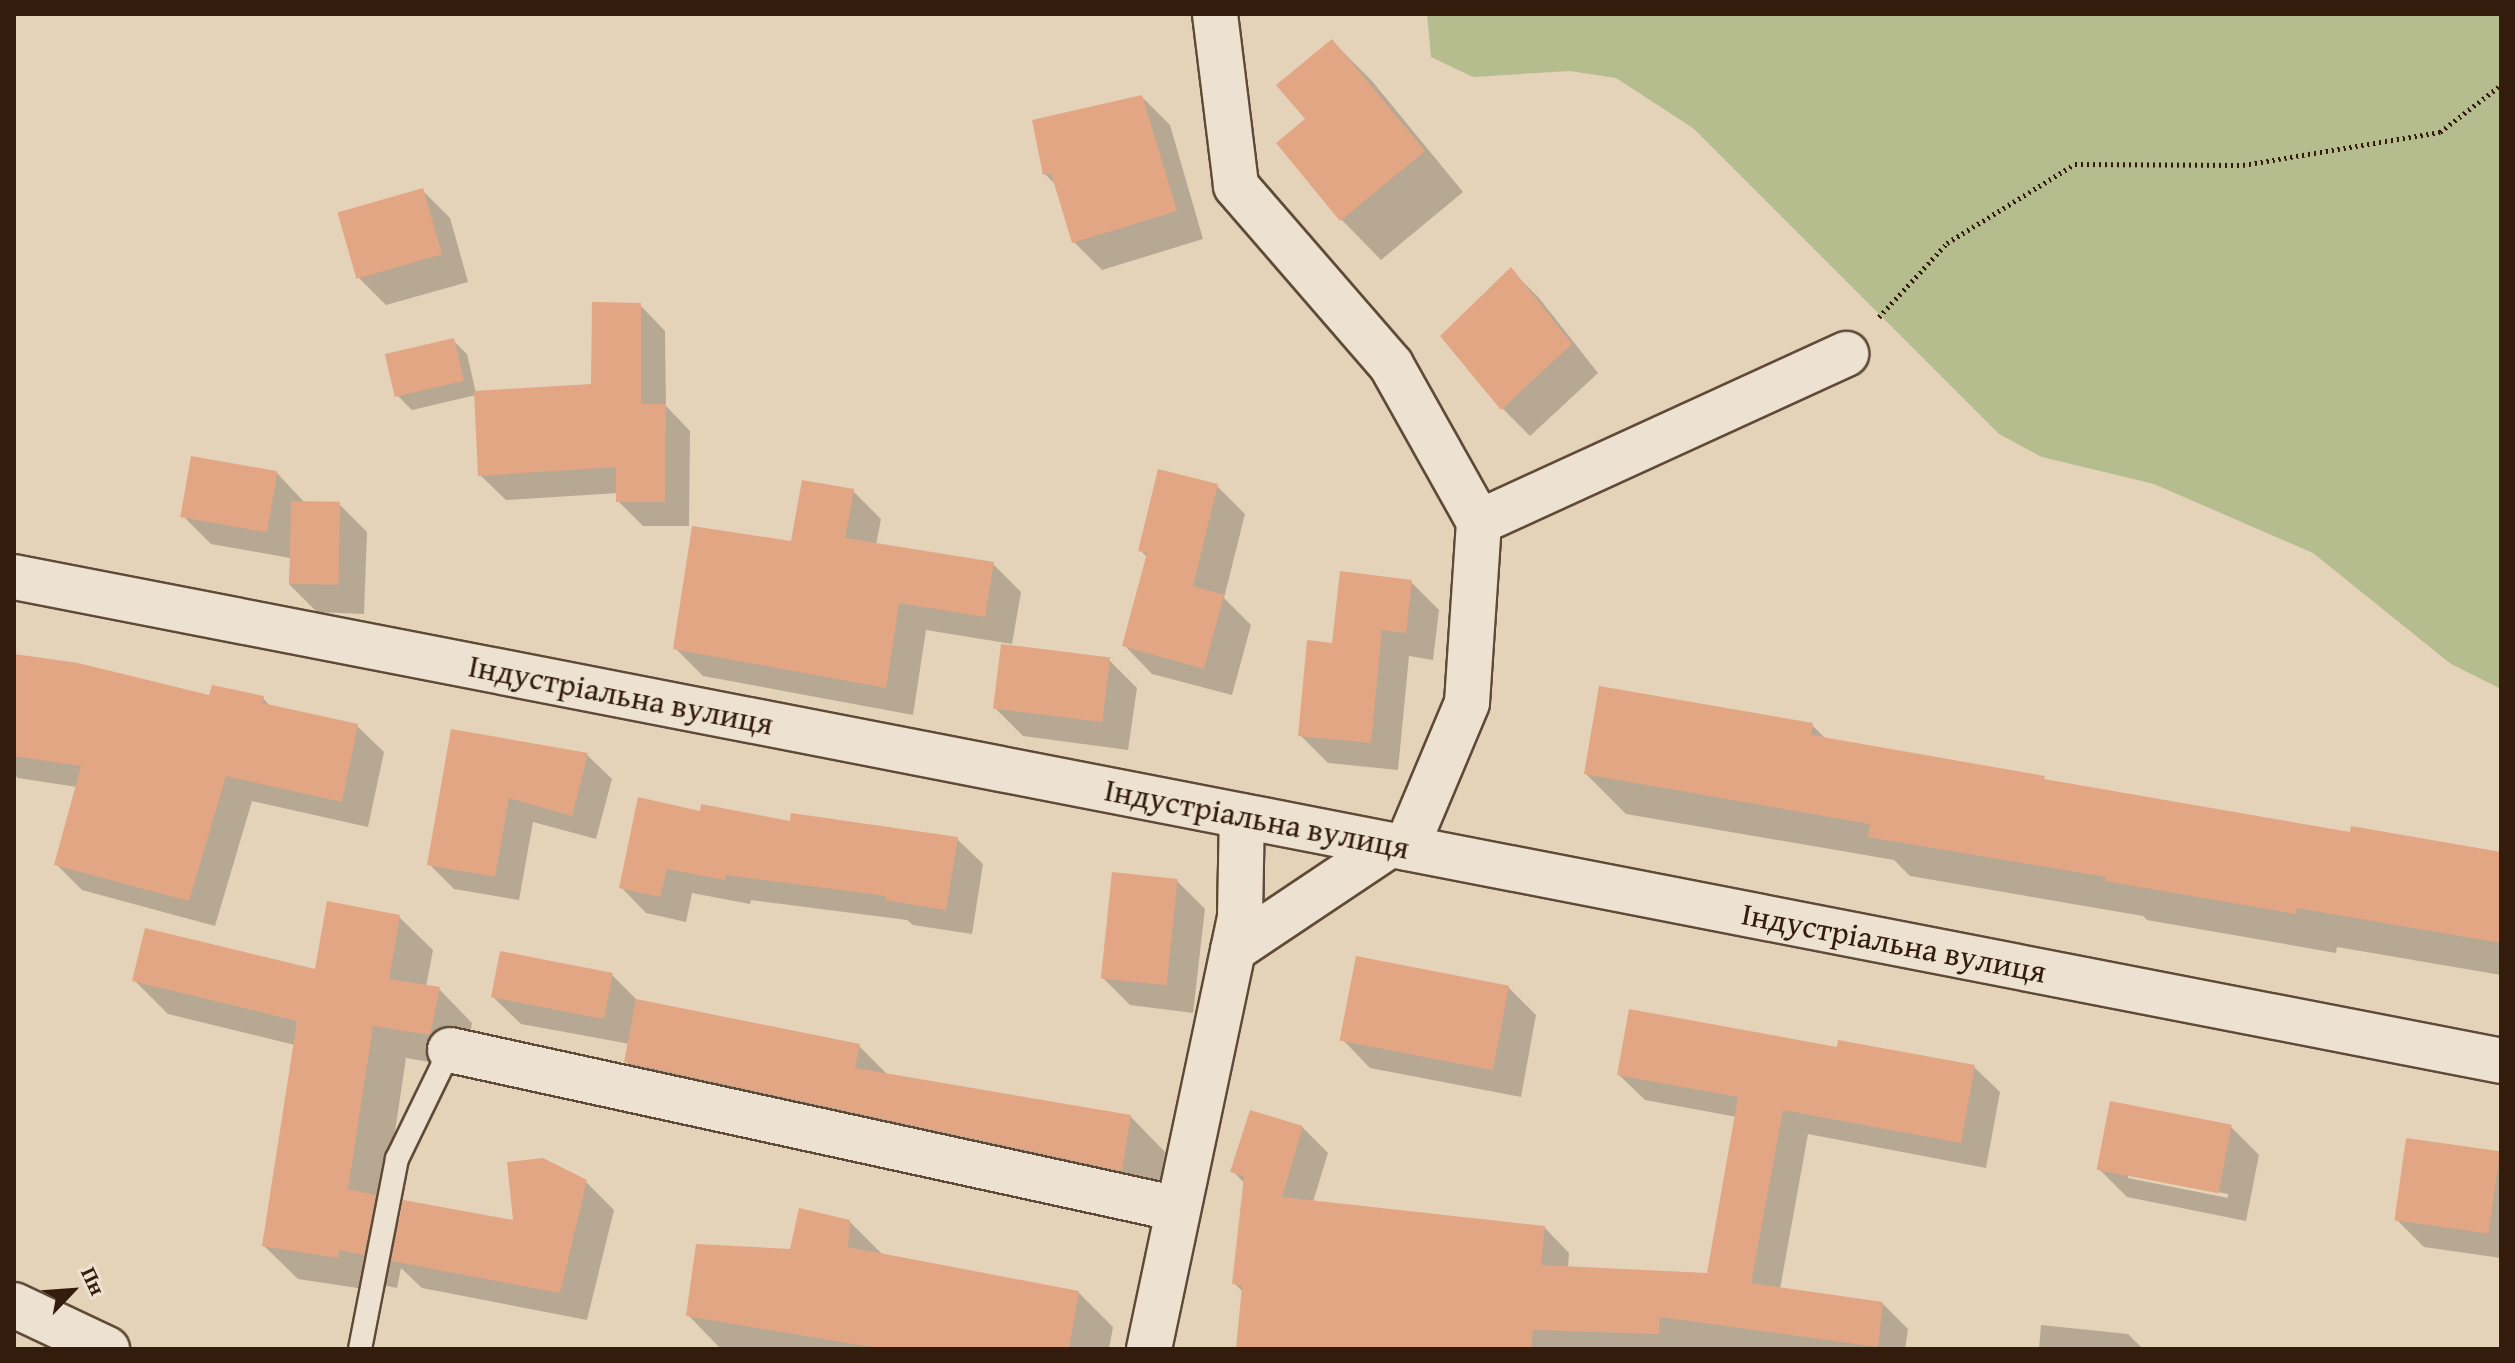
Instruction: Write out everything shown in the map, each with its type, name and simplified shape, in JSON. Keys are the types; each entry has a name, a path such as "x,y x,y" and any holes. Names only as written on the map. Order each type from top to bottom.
{"street":[{"path":"1215,14 1236,186 1391,365 1479,522 1467,703 1398,847 1233,950"},
{"path":"1479,522 1846,354"},
{"name":"Індустріальна вулиця","path":"14,577 2501,1061"},
{"path":"1149,1349 1240,916 1242,816"},
{"path":"450,1050 1178,1209"},
{"path":"14,1305 107,1349"}],"lane":[{"path":"360,1349 397,1159 450,1050"}],"path":[{"path":"1846,354 1947,243 2075,164 2243,165 2440,132 2501,85"}],"green space":[{"path":"1427,14 2501,14 2501,689 2451,664 2313,553 2154,484 2042,457 1999,434 1693,128 1616,78 1570,71 1473,77 1431,57"}],"building":[{"path":"1332,39 1425,151 1340,221 1276,143 1305,119 1276,85"},
{"path":"1142,95 1177,211 1072,243 1051,173 1043,175 1032,120"},
{"path":"423,188 442,254 356,279 337,213"},
{"path":"1511,267 1572,344 1501,410 1440,336"},
{"path":"592,302 641,303 641,404 666,404 665,502 616,502 616,467 478,476 474,391 591,384"},
{"path":"454,338 464,381 395,397 385,354"},
{"path":"191,456 278,471 267,532 180,517"},
{"path":"1158,469 1218,484 1193,586 1224,595 1204,669 1122,646 1147,553 1138,551"},
{"path":"802,480 854,489 845,538 994,562 985,617 899,603 886,688 673,649 692,526 791,541"},
{"path":"291,501 340,502 339,585 290,584"},
{"path":"1340,571 1412,580 1406,633 1382,630 1371,743 1298,736 1307,640 1332,643"},
{"path":"1001,644 1110,657 1102,722 993,709"},
{"path":"14,654 78,663 209,695 212,685 264,696 262,703 358,724 342,802 226,776 189,901 54,865 81,766 14,756"},
{"path":"1599,686 1813,723 1811,735 2045,776 2044,779 2350,832 2351,826 2501,852 2501,943 2297,908 2296,914 2105,881 2106,877 1868,837 1870,824 1584,774"},
{"path":"451,729 588,753 572,816 509,798 495,877 427,865"},
{"path":"638,797 700,811 701,804 790,821 791,813 958,837 946,910 885,900 886,896 726,875 725,880 667,869 660,897 619,888"},
{"path":"1112,872 1178,879 1166,985 1101,978"},
{"path":"327,901 400,915 389,979 440,987 430,1035 373,1026 348,1189 376,1195 364,1255 339,1250 338,1258 262,1246 297,1021 132,981 145,928 315,969"},
{"path":"500,951 613,973 604,1019 491,997"},
{"path":"1356,956 1509,986 1493,1070 1340,1040"},
{"path":"636,999 860,1044 855,1068 1131,1115 1122,1171 624,1062"},
{"path":"1629,1009 1837,1047 1838,1040 1975,1065 1961,1143 1783,1110 1751,1283 1883,1302 1878,1347 1660,1317 1659,1334 1533,1330 1531,1349 1236,1349 1242,1286 1232,1284 1244,1176 1230,1172 1250,1110 1303,1126 1282,1197 1545,1226 1541,1265 1707,1273 1738,1097 1617,1075"},
{"path":"2110,1101 2232,1125 2218,1193 2097,1170"},
{"path":"2406,1138 2500,1151 2489,1233 2394,1220"},
{"path":"543,1158 587,1180 560,1293 391,1261 403,1200 513,1220 507,1162"},
{"path":"799,1208 850,1220 848,1247 1079,1291 1069,1349 884,1349 686,1316 696,1244 790,1249"}]}
